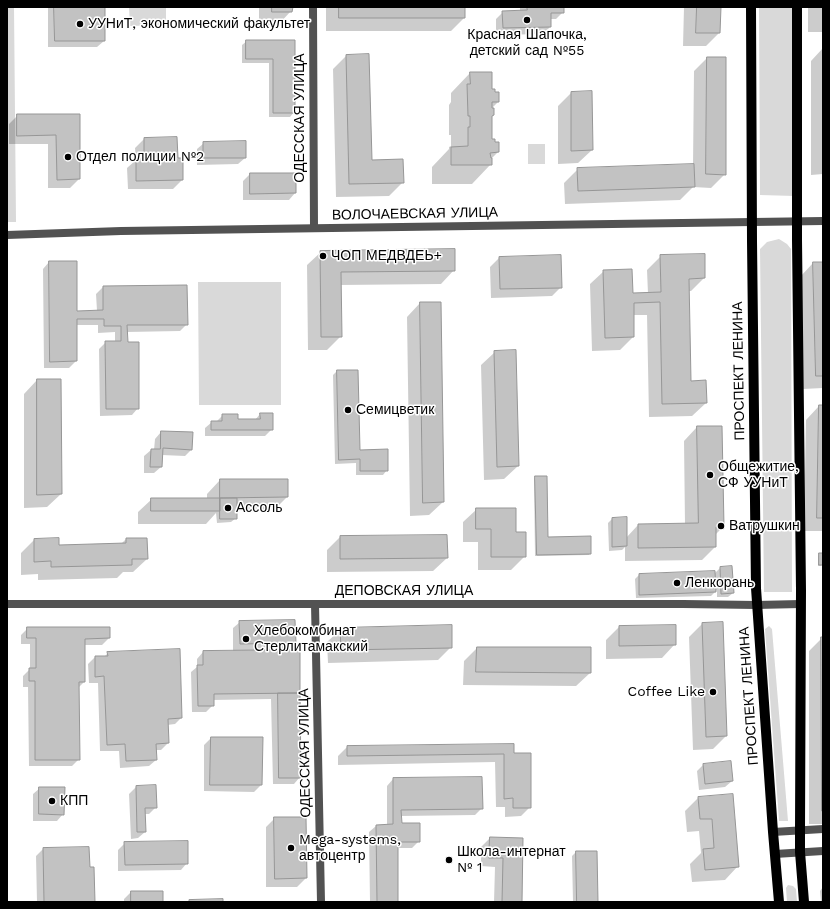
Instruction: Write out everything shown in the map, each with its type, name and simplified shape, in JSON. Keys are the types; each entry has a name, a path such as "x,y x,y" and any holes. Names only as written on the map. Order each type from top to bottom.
{"main road":[{"name":"ПРОСПЕКТ ЛЕНИНА","path":"751,7 756,605 779,902"},
{"path":"797,7 801,604 800,852 804,902"}],"street":[{"name":"ОДЕССКАЯ УЛИЦА","path":"313,7 314,228"},
{"name":"ВОЛОЧАЕВСКАЯ УЛИЦА","path":"7,235 121,231 823,221"},
{"name":"ДЕПОВСКАЯ УЛИЦА","path":"7,604 801,604"},
{"name":"ОДЕССКАЯ УЛИЦА","path":"315,604 322,902"},
{"path":"773,832 823,829"},
{"path":"775,854 823,850"}],"shaded area":[{"path":"7,7 14,7 16,222 7,222"},
{"path":"129,7 166,7 166,25 130,26"},
{"path":"759,7 792,7 795,196 760,195"},
{"path":"528,144 545,144 545,164 528,164"},
{"path":"779,239 787,244 791,249 792,592 764,592 760,249 767,242"},
{"path":"198,282 281,282 281,405 199,405"},
{"path":"769,626 772,629 788,821 779,821 765,629"},
{"path":"788,885 793,886 796,889 797,902 787,902 786,888"}],"building":[{"name":"УУНиТ, экономический факультет","path":"54,7 105,7 105,41 55,41"},
{"path":"272,7 293,7 292,12 272,12"},
{"path":"339,7 465,7 465,18 339,18"},
{"name":"Красная Шапочка, детский сад №55","path":"527,7 564,7 564,13 551,13 551,27 503,28 502,11 527,10"},
{"path":"697,7 721,7 720,33 696,33"},
{"path":"246,40 295,40 295,113 273,113 273,59 246,59"},
{"path":"369,54 372,160 403,159 404,183 349,184 346,55"},
{"path":"707,57 726,57 726,175 706,174"},
{"path":"470,72 492,72 492,89 495,89 495,92 499,92 499,102 492,102 494,115 492,116 492,139 495,139 495,142 499,142 499,152 490,153 492,165 451,165 451,147 468,146 468,127 470,127 470,116 468,116 467,84 470,84"},
{"path":"592,91 593,150 571,151 571,92"},
{"name":"Отдел полиции №2","path":"17,114 80,114 80,179 57,180 56,135 17,136"},
{"path":"177,137 178,158 183,158 183,180 136,181 136,158 144,158 144,138"},
{"path":"246,141 246,158 203,158 203,142"},
{"path":"694,164 695,187 578,191 577,168"},
{"path":"250,173 296,173 296,193 250,194"},
{"path":"455,249 455,271 341,272 342,337 321,337 320,251"},
{"path":"705,254 705,278 689,279 691,381 706,380 707,403 662,404 660,302 634,303 634,337 605,338 603,270 632,269 633,293 661,292 660,255"},
{"path":"561,255 562,288 500,289 499,257"},
{"path":"49,261 77,261 77,311 103,310 103,286 187,285 188,325 127,325 128,342 139,342 139,409 106,409 105,341 121,341 121,326 104,326 104,319 77,319 77,361 50,362"},
{"path":"813,262 823,262 823,376 816,376"},
{"path":"420,302 441,302 444,502 423,503"},
{"path":"516,350 519,466 497,467 494,351"},
{"name":"Семицветик","path":"337,370 358,370 360,450 388,449 388,471 360,471 360,459 339,460"},
{"path":"37,379 61,379 62,494 37,495"},
{"path":"819,405 823,405 823,518 817,518"},
{"path":"260,413 273,413 273,430 211,430 211,421 222,421 222,414 238,414 238,419 260,419"},
{"name":"Общежитие, СФ УУНиТ","path":"697,426 722,426 724,527 716,527 716,547 638,548 638,524 698,523"},
{"path":"161,431 193,432 192,450 163,448 162,467 150,467 151,449 160,449"},
{"path":"535,476 547,476 548,537 591,536 591,554 537,555"},
{"path":"220,479 288,479 288,497 220,498"},
{"path":"151,498 220,498 220,511 151,511"},
{"path":"220,498 237,498 237,519 220,519"},
{"path":"476,508 516,508 516,532 526,532 526,557 491,557 491,529 476,529"},
{"path":"627,517 627,546 612,547 612,518"},
{"path":"447,535 448,558 340,559 340,536"},
{"path":"59,538 59,545 126,543 126,538 147,538 148,559 132,559 132,565 51,567 51,561 34,562 34,539"},
{"path":"819,553 823,553 823,565 819,565"},
{"path":"732,566 734,593 721,594 720,567"},
{"name":"Ленкорань","path":"715,571 716,592 639,595 639,574"},
{"path":"295,620 296,643 240,644 239,621"},
{"path":"723,622 727,736 706,737 702,623"},
{"path":"452,625 452,648 341,650 340,628"},
{"path":"676,625 676,645 619,646 619,626"},
{"path":"27,627 110,627 110,638 85,639 85,682 79,682 80,760 35,760 35,681 29,681 29,668 36,668 36,638 27,638"},
{"path":"821,637 823,637 823,811 822,811"},
{"path":"477,647 591,647 591,673 476,672"},
{"path":"180,649 182,718 168,719 169,743 156,744 157,760 126,761 125,744 107,745 104,676 95,677 95,656 108,656 107,652"},
{"path":"300,650 300,693 214,694 214,706 198,706 197,665 203,665 203,651"},
{"path":"278,693 300,693 301,778 279,778"},
{"path":"211,737 263,737 262,785 210,785"},
{"path":"514,744 514,753 531,753 531,808 513,808 513,798 504,799 504,754 347,756 347,746"},
{"path":"731,761 733,781 705,784 703,764"},
{"name":"Школа-интернат № 1","path":"482,777 483,809 401,810 402,823 420,823 420,842 398,842 398,902 377,902 376,825 393,824 393,778"},
{"path":"156,785 157,808 145,808 146,832 137,832 136,786"},
{"name":"КПП","path":"39,787 65,787 64,815 39,814"},
{"path":"733,794 739,867 705,870 703,849 714,848 712,819 700,819 698,797"},
{"name":"Mega-systems, автоцентр","path":"274,817 306,817 307,878 275,879"},
{"path":"490,837 523,838 522,902 502,902 503,858 489,858"},
{"path":"188,841 188,864 125,865 124,842"},
{"path":"89,847 90,867 94,867 95,902 44,902 43,848"},
{"path":"576,851 597,851 598,902 577,902"},
{"path":"131,891 163,891 163,902 131,902"},
{"path":"223,899 223,902 189,902 189,900"}],"place":[{"name":"Красная Шапочка, детский сад №55","path":"527,20"},
{"name":"УУНиТ, экономический факультет","path":"80,24"},
{"name":"Отдел полиции №2","path":"68,157"},
{"name":"ЧОП МЕДВДЕЬ+","path":"323,256"},
{"name":"Семицветик","path":"348,410"},
{"name":"Общежитие, СФ УУНиТ","path":"710,475"},
{"name":"Ассоль","path":"228,508"},
{"name":"Ватрушкин","path":"721,526"},
{"name":"Ленкорань","path":"677,583"},
{"name":"Хлебокомбинат Стерлитамакский","path":"246,639"},
{"name":"Coffee Like","path":"713,692"},
{"name":"КПП","path":"52,801"},
{"name":"Mega-systems, автоцентр","path":"291,848"},
{"name":"Школа-интернат № 1","path":"449,860"}]}
